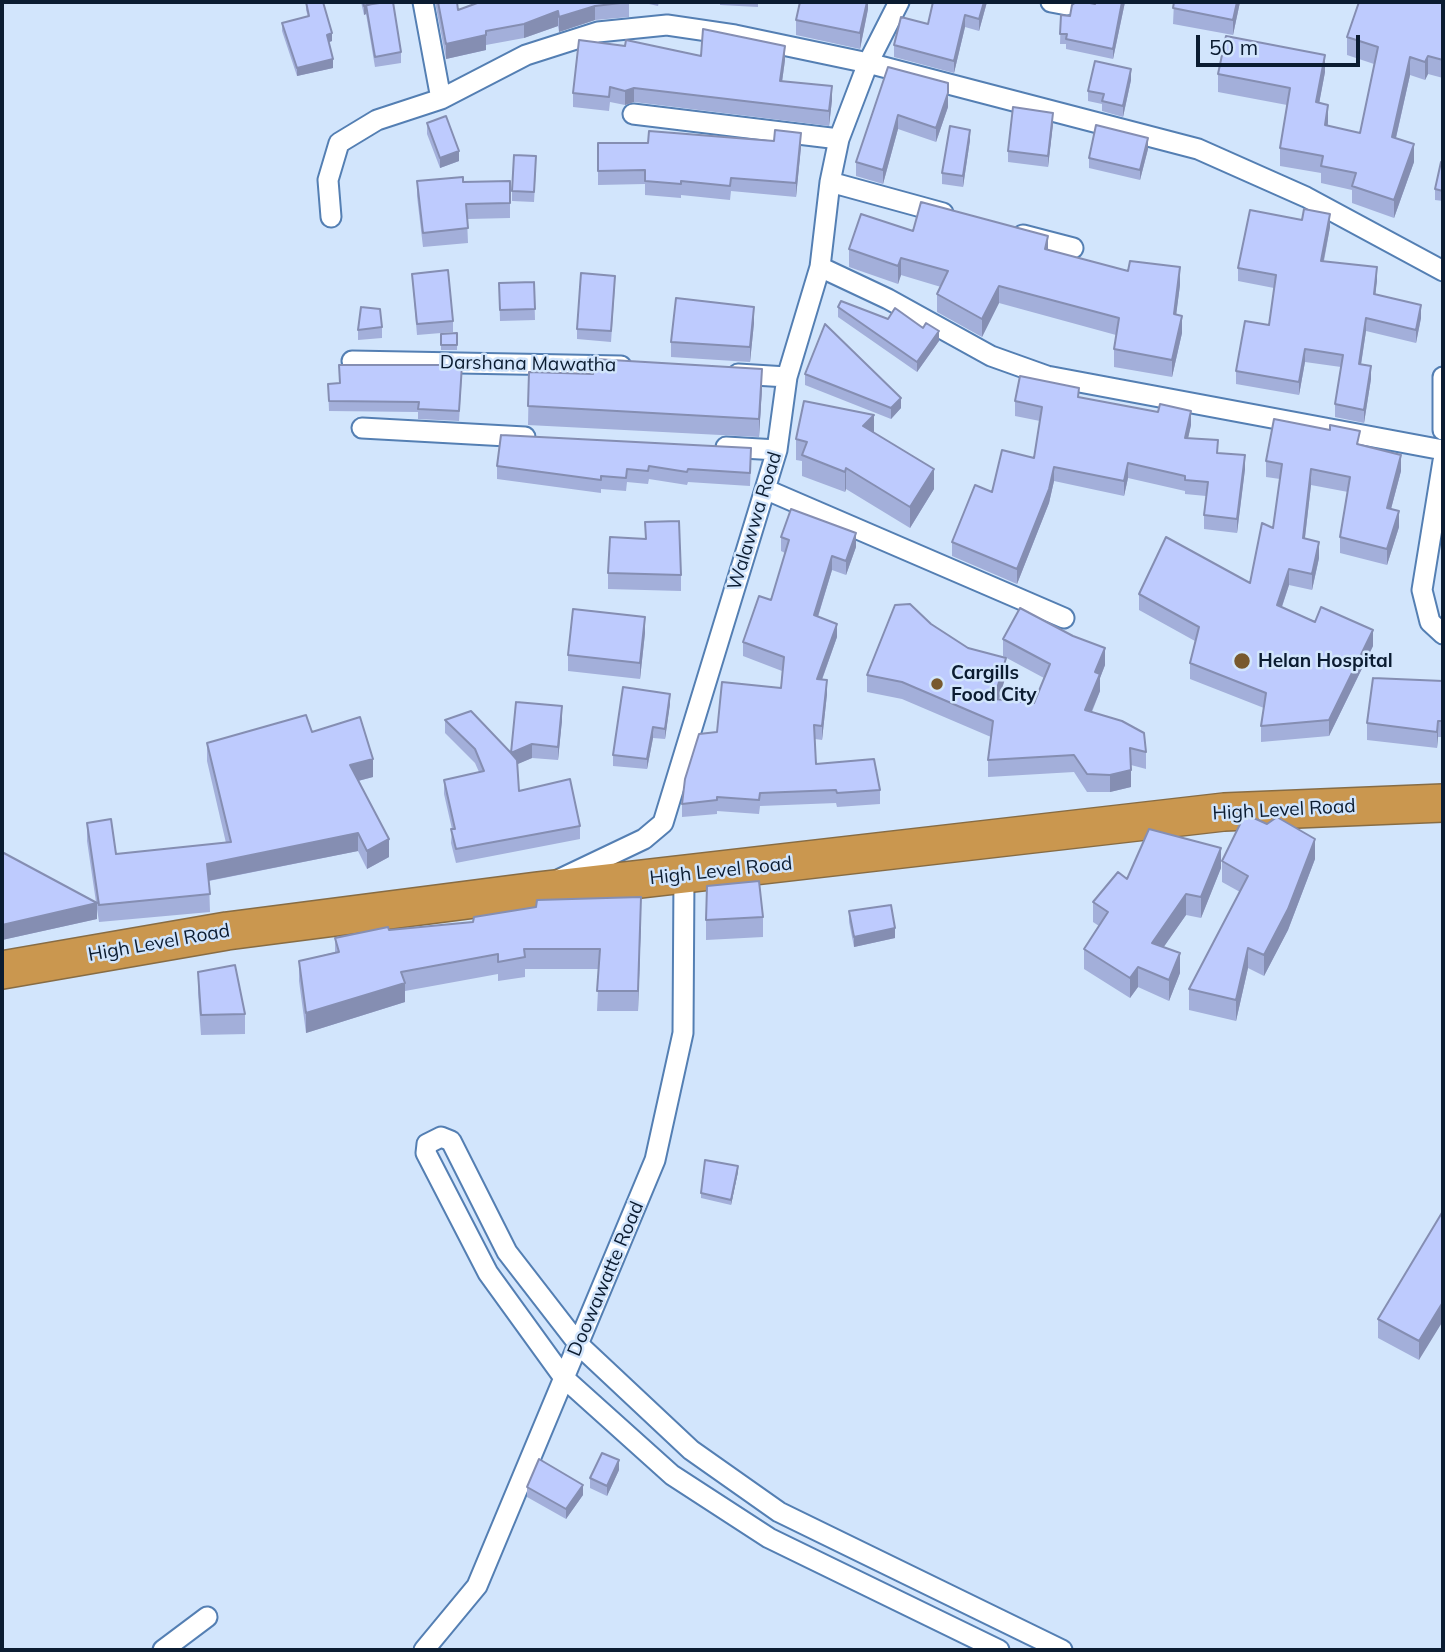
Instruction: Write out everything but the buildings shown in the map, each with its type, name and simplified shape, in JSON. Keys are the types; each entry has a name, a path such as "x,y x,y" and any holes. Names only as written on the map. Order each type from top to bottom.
{"highway":[{"name":"High Level Road","path":"2,970 228,932 537,891 1224,812 1443,803"}],"street":[{"path":"422,2 441,99"},
{"name":"Walawwa Road","path":"537,891 644,839 663,823 767,490 777,450 787,377 820,267 830,182 839,139 868,64 899,2"},
{"path":"331,217 328,180 339,142 377,120 441,99 526,55 598,32 667,25 735,35 868,64 1198,149 1306,197 1443,271"},
{"path":"633,114 839,139"},
{"path":"830,182 958,217"},
{"path":"1009,231 1073,248"},
{"path":"820,267 888,299 991,356 1047,376 1443,450"},
{"name":"Darshana Mawatha","path":"352,361 639,367"},
{"path":"719,373 787,377"},
{"path":"1443,377 1443,430"},
{"path":"362,428 542,438"},
{"path":"708,446 777,450"},
{"path":"1443,461 1422,590 1430,622 1443,634"},
{"path":"767,490 1064,618"},
{"name":"Doowawatte Road","path":"424,1650 477,1586 655,1160 682,1033 684,875"},
{"path":"999,1650 769,1538 672,1475 564,1378 488,1273 426,1153 427,1144 440,1137 451,1141 507,1252 579,1345 691,1450 779,1512 1062,1650"},
{"path":"163,1650 206,1617"}],"place":[{"name":"Helan Hospital","path":"1242,661"},
{"name":"Cargills Food City","path":"937,684"}]}
